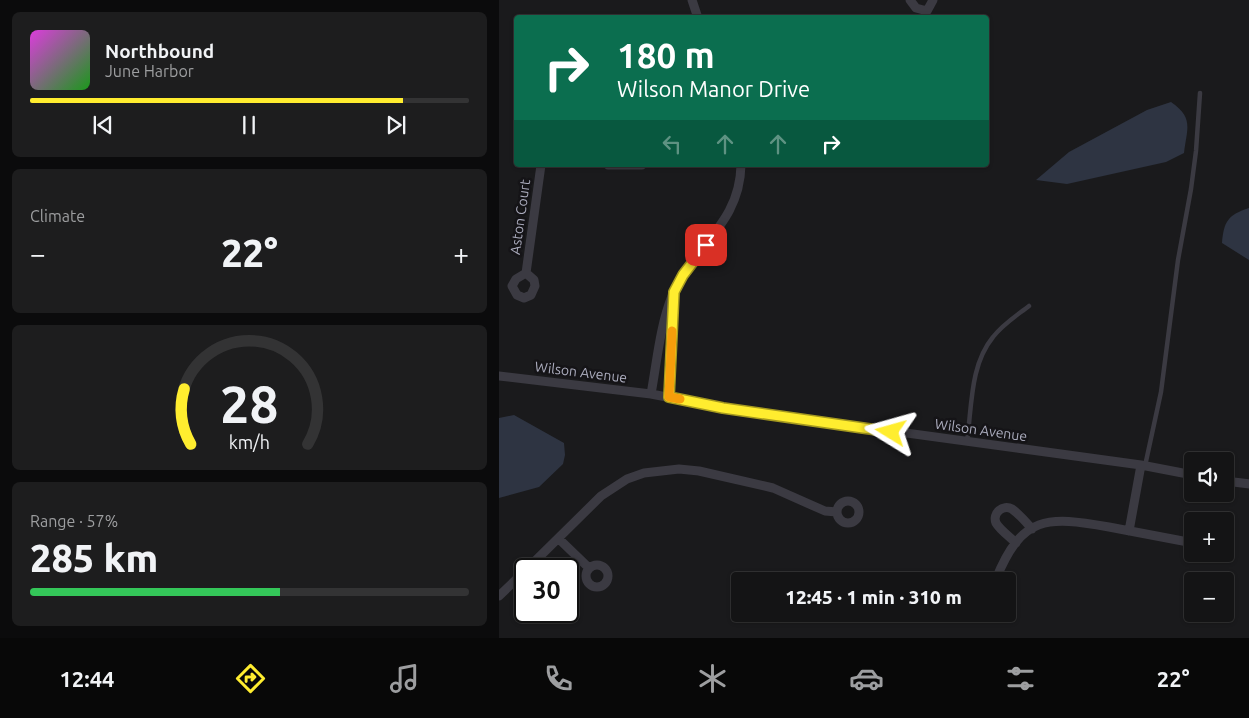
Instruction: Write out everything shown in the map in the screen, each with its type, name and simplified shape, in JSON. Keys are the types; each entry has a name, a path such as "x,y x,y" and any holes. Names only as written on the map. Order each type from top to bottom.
{"street":[{"path":"692,0 697,15"},
{"path":"910,0 916,8 927,14 933,0"},
{"name":"Aston Court","path":"526,273 541,167"},
{"path":"651,394 665,317 674,292 683,275 734,204 740,185 741,167"},
{"path":"669,397 674,292"},
{"name":"Wilson Avenue","path":"499,376 651,394 723,408 1143,466 1184,473"},
{"path":"1129,531 1143,466"},
{"path":"539,558 601,496 621,482 644,473 679,469 699,471 773,488 825,511 837,512"},
{"path":"1234,482 1249,484"},
{"path":"1016,543 996,523 995,516 998,511 1004,508 1011,508 1032,529"},
{"path":"1001,572 1016,543 1032,529 1050,522 1063,520 1129,531 1184,537"},
{"path":"559,539 589,568"},
{"path":"499,596 514,582"}],"lane":[{"path":"1143,466 1161,392 1196,151 1200,93"},
{"path":"967,442 976,374 984,351 1006,324 1029,306"}],"water":[{"path":"1171,102 1183,113 1186,119 1187,130 1184,153 1166,162 1067,184 1036,180 1069,152 1147,110"},
{"path":"1250,208 1249,260 1222,243 1224,229 1228,220 1236,213"},
{"path":"514,415 564,443 565,455 563,464 539,487 499,498 499,418"}],"slow traffic":[{"path":"672,331 669,397 680,399"}],"route":[{"path":"706,245 683,275 674,292 669,397 723,408 891,432"}]}
